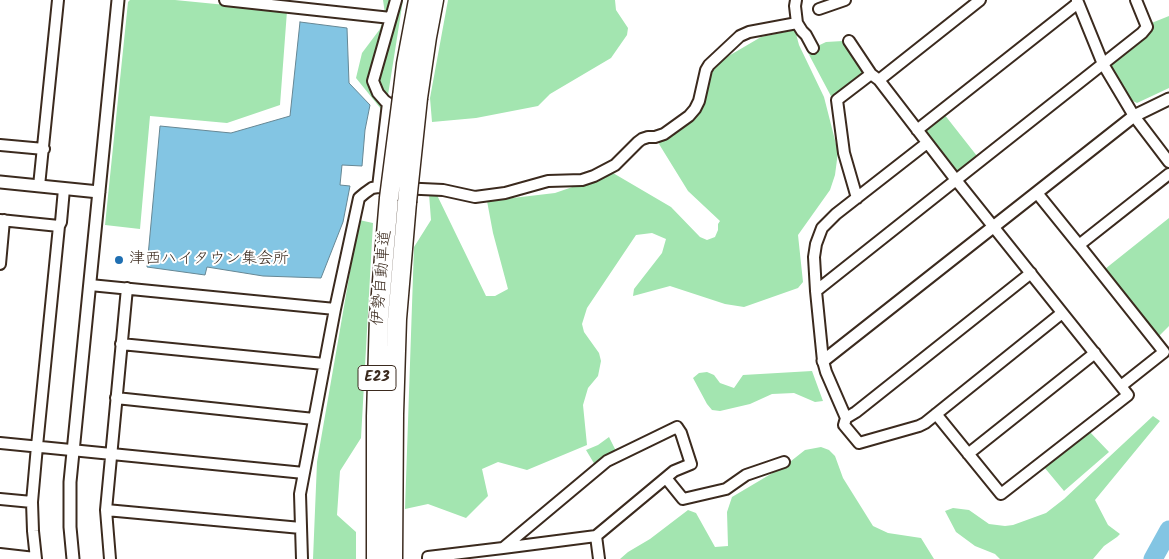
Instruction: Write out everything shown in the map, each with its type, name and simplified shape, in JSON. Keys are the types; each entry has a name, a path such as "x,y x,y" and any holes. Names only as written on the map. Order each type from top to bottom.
{"highway":[{"name":"伊勢自動車道","path":"393,559 396,338 407,202 410,97 406,64 418,0"},
{"name":"伊勢自動車道","path":"376,559 376,416 384,193 427,37 434,0"}],"street":[{"path":"40,186 58,0"},
{"path":"73,559 70,482 118,0"},
{"path":"225,0 274,2 391,18"},
{"path":"384,193 388,103 378,93 373,81 396,0"},
{"path":"796,0 795,6 798,23 813,48"},
{"path":"819,9 845,0"},
{"path":"857,198 844,153 838,100 875,77 980,0"},
{"path":"816,292 1142,33 1147,28 1136,0"},
{"path":"917,130 1077,2 1103,64 1134,116 1169,162"},
{"path":"302,559 300,494 324,364 359,198 372,188 384,193 443,190 475,197 505,192 548,181 582,180 594,176 615,165 642,139 664,134 689,116 699,101 706,72 710,65 736,39 749,32 798,23"},
{"path":"849,41 956,180 1128,395 1001,494 936,414"},
{"path":"823,361 1134,116 1169,99"},
{"path":"846,418 823,361 816,292 814,257 816,244 822,228 927,142"},
{"path":"0,145 44,149"},
{"path":"1079,245 1169,174"},
{"path":"0,182 99,192"},
{"path":"0,554 35,558 32,531 32,502 64,189"},
{"path":"1037,193 1164,352 1121,386"},
{"path":"0,264 2,220 59,226"},
{"path":"1031,273 846,418 844,425 859,443 919,426 1062,313"},
{"path":"90,285 335,309"},
{"path":"110,559 106,510 127,288"},
{"path":"121,344 324,364"},
{"path":"968,454 1095,353"},
{"path":"116,398 314,419"},
{"path":"428,559 428,557 503,548 596,536 674,471 691,464 681,433 677,427 607,460 503,548"},
{"path":"0,443 304,473"},
{"path":"666,478 683,499 726,489 746,475 784,462"},
{"path":"0,499 32,502"},
{"path":"106,510 301,528"},
{"path":"596,536 599,559"}],"green space":[{"path":"130,0 175,0 287,11 280,105 227,123 150,116 140,229 105,225 128,2"},
{"path":"383,0 403,0 385,114 356,78 362,53 380,29 385,14"},
{"path":"448,0 615,0 616,10 628,28 627,35 611,58 550,94 538,106 476,118 432,122 430,98"},
{"path":"1169,16 1169,88 1137,103 1129,99 1111,68 1111,62 1151,30 1149,24"},
{"path":"795,30 799,45 824,97 838,152 835,175 830,190 798,235 803,282 798,288 744,307 725,304 670,286 633,296 634,289 662,253 666,239 652,233 636,235 587,308 582,324 584,332 599,353 601,361 598,376 588,388 583,405 587,445 527,470 498,462 482,469 488,496 466,518 428,504 405,509 414,247 431,220 429,194 436,193 486,296 495,296 508,289 493,233 487,201 555,193 613,173 671,207 700,237 707,240 715,237 720,221 688,191 659,144 660,140 683,124 709,73 720,61 761,37"},
{"path":"843,41 864,70 864,74 832,98 807,51 826,42"},
{"path":"944,114 977,156 960,171 955,170 925,133 927,128"},
{"path":"1169,218 1169,326 1158,337 1105,269"},
{"path":"359,220 373,223 361,438 340,471 337,515 356,532 356,559 313,559 317,462"},
{"path":"812,371 823,401 815,402 794,393 772,394 750,404 720,411 712,410 707,404 693,378 699,373 707,372 714,375 720,383 734,388 743,375"},
{"path":"1153,416 1160,421 1095,500 1108,525 1120,534 1104,546 1093,559 1000,559 995,554 975,546 956,532 945,511 953,508 969,510 989,524 1005,526 1046,513 1064,499"},
{"path":"1089,431 1109,452 1064,491 1044,467"},
{"path":"609,437 616,451 595,465 586,450 598,445"},
{"path":"821,447 829,450 835,456 843,478 873,526 888,533 921,538 934,559 620,559 688,510 696,513 715,547 728,546 727,512 732,497 786,465 805,450"}],"water":[{"path":"300,22 347,28 349,83 370,105 365,130 362,166 342,165 340,185 350,186 343,222 321,278 263,276 207,267 205,275 147,267 160,126 231,133 290,116"}],"waterway":[{"path":"1153,559 1169,530"}],"place":[{"name":"津西ハイタウン集会所","path":"119,260"}]}
